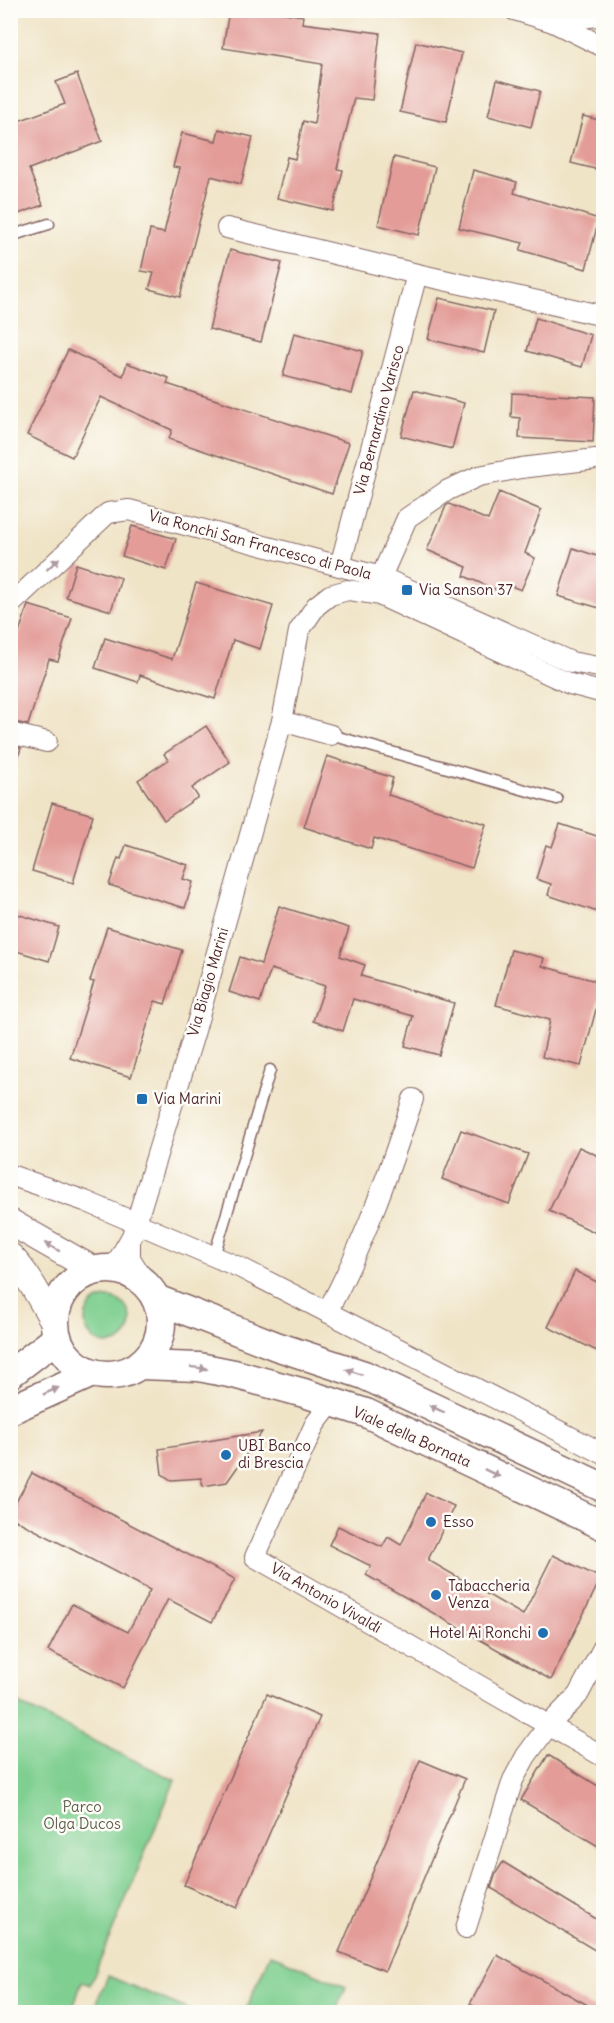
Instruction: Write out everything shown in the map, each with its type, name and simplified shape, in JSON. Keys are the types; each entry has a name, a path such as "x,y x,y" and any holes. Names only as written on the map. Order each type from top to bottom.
{"main road":[{"path":"151,1292 161,1317 160,1336 152,1352 140,1365 125,1372 109,1375 92,1373 76,1365 64,1353 56,1330 57,1305 65,1290 78,1278 104,1270 130,1274 151,1292 276,1346 364,1375 603,1488"},
{"path":"10,1374 56,1330"},
{"name":"Viale della Bornata","path":"140,1365 199,1367 277,1385 366,1413 603,1526"},
{"path":"10,1410 92,1373"}],"street":[{"path":"514,10 553,22 603,46"},
{"path":"553,22 603,15"},
{"path":"227,228 603,316"},
{"name":"Via Bernardino Varisco","path":"340,566 417,274"},
{"name":"Via Ronchi San Francesco di Paola","path":"10,605 108,513 129,510 381,577 407,518 448,490 479,476 521,468 603,458"},
{"path":"381,577 571,662 603,668"},
{"name":"Via Biagio Marini","path":"104,1270 130,1242 194,1034 282,721 299,631 316,606 330,595 348,590 379,595 570,684 603,693"},
{"path":"282,721 331,735"},
{"path":"10,733 47,742"},
{"path":"327,1312 345,1279 387,1180 413,1099"},
{"path":"10,1175 85,1201 214,1256 603,1455"},
{"path":"10,1222 104,1270"},
{"path":"130,1242 130,1258 151,1292"},
{"path":"10,1256 24,1270 56,1330"},
{"name":"Via Antonio Vivaldi","path":"332,1402 315,1424 255,1557 603,1757"},
{"path":"466,1928 513,1780 526,1756 548,1726 578,1695 603,1646"}],"lane":[{"path":"10,236 49,224"},
{"path":"331,735 557,799"},
{"path":"214,1256 270,1070"}],"green space":[{"path":"108,1298 124,1305 131,1321 124,1337 108,1344 92,1337 85,1321 92,1305"},
{"name":"Parco Olga Ducos","path":"10,1700 175,1780 90,1985 82,1981 72,2012 11,2012"},
{"path":"270,1954 346,1987 335,2012 245,2012"},
{"path":"108,1976 194,2012 92,2012"}],"building":[{"path":"229,10 266,10 303,16 302,23 380,33 372,100 354,98 337,169 343,170 333,211 277,198 287,157 295,159 303,121 314,124 322,64 223,48"},
{"path":"416,42 462,53 446,122 400,112"},
{"path":"77,74 102,141 29,169 43,205 10,217 10,124 65,104 56,82"},
{"path":"497,80 540,91 531,127 488,116"},
{"path":"583,116 603,121 603,171 571,163"},
{"path":"219,129 253,137 241,184 211,176 180,297 149,289 154,273 141,271 150,230 164,233 180,168 173,167 182,133 216,141"},
{"path":"394,157 435,167 419,235 378,225"},
{"path":"473,170 517,182 514,193 599,219 586,269 520,250 523,243 459,228"},
{"path":"230,250 282,263 261,342 209,329"},
{"path":"439,298 494,311 484,353 428,339"},
{"path":"536,318 591,335 582,367 527,351"},
{"path":"294,333 363,351 352,394 283,376"},
{"path":"68,350 123,376 127,363 169,378 167,384 349,443 332,494 169,439 172,430 101,397 72,457 27,435"},
{"path":"414,390 464,403 452,449 401,436"},
{"path":"512,393 595,397 593,442 519,438 520,418 511,417"},
{"path":"499,492 541,510 525,553 535,558 521,590 509,585 506,594 464,576 467,567 427,550 446,506 449,504 488,520"},
{"path":"132,526 176,539 166,570 122,556"},
{"path":"573,548 603,558 603,609 558,596"},
{"path":"76,564 121,578 111,611 66,597"},
{"path":"196,583 273,606 260,649 233,640 215,699 140,675 138,682 95,668 105,638 172,659"},
{"path":"28,605 72,618 58,661 49,659 28,725 10,721 10,660"},
{"path":"206,726 230,762 192,788 198,797 164,820 138,780 168,760 164,754"},
{"path":"10,745 21,748 15,767 10,766"},
{"path":"327,756 393,778 388,795 486,824 472,868 374,838 371,849 304,827"},
{"path":"52,803 93,815 73,883 32,871"},
{"path":"560,824 603,838 603,914 548,895 551,884 536,879 546,845 552,847"},
{"path":"126,845 188,865 183,879 193,882 185,908 109,885 118,858 121,859"},
{"path":"279,906 349,928 340,956 365,965 361,976 454,1003 439,1055 405,1046 413,1016 353,999 343,1031 313,1021 325,986 271,969 260,1002 229,992 240,957 261,964"},
{"path":"14,913 59,927 49,961 10,949 10,926"},
{"path":"107,927 182,950 165,1004 155,1001 131,1077 70,1058 94,982 90,981"},
{"path":"511,950 544,958 542,966 603,983 581,1066 542,1057 550,1020 496,1005"},
{"path":"461,1130 528,1154 509,1204 442,1179"},
{"path":"579,1147 603,1158 603,1236 549,1211"},
{"path":"575,1271 603,1285 603,1354 548,1327"},
{"path":"262,1432 227,1482 203,1486 201,1478 171,1480 162,1474 159,1449"},
{"path":"32,1473 235,1579 212,1622 168,1599 123,1688 48,1651 72,1604 128,1632 150,1590 10,1517"},
{"path":"426,1493 454,1506 428,1560 523,1615 553,1555 601,1578 551,1680 366,1575 371,1566 329,1545 338,1526 382,1547 388,1537 401,1545"},
{"path":"267,1694 320,1717 237,1908 184,1885"},
{"path":"548,1755 603,1789 603,1849 521,1800"},
{"path":"420,1760 465,1779 385,1971 339,1952"},
{"path":"503,1862 603,1923 603,1955 491,1888"},
{"path":"497,1955 602,2013 486,2013 470,2004"}],"place":[{"name":"Via Sanson 37","path":"407,590"},
{"name":"Via Marini","path":"142,1099"},
{"name":"UBI Banco di Brescia","path":"226,1455"},
{"name":"Esso","path":"431,1522"},
{"name":"Tabaccheria Venza","path":"436,1595"},
{"name":"Hotel Ai Ronchi","path":"543,1633"}]}
